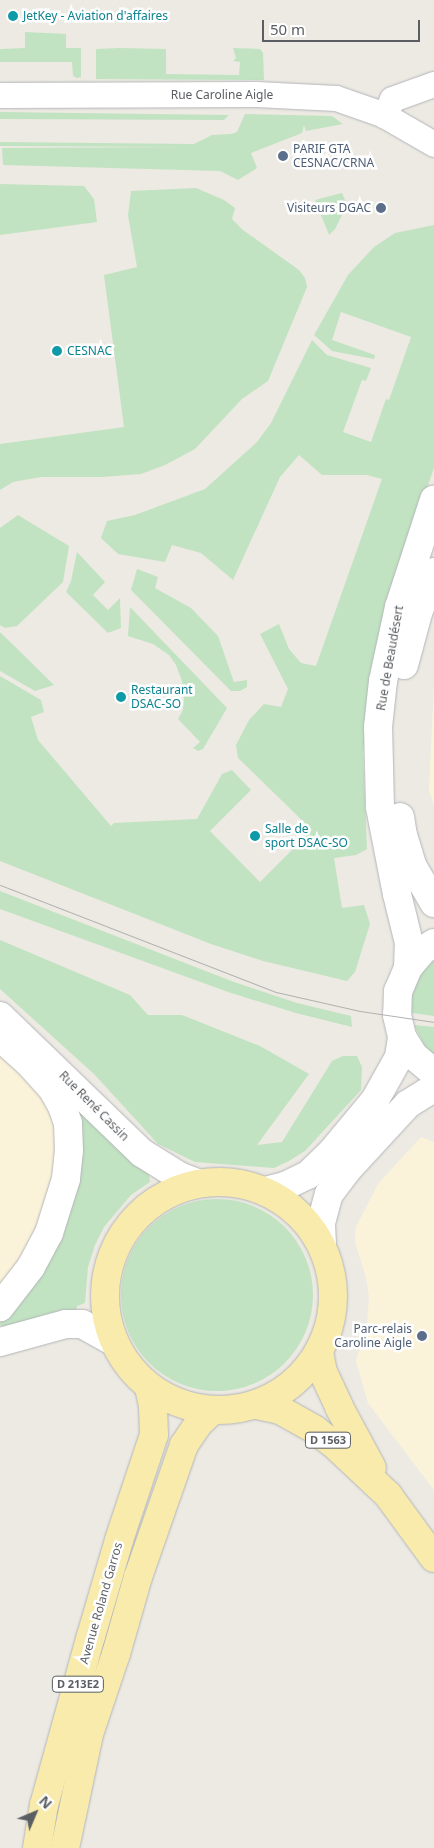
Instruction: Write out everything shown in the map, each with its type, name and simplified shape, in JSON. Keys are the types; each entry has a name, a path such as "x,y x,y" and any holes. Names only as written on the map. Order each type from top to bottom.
{"main road":[{"name":"Rue de Beaudésert","path":"408,968 409,943 397,894 380,807 378,727 383,681 399,607 434,500"},
{"name":"Rue de Beaudésert","path":"434,572 407,651 394,729 395,766 403,835 413,866 434,902"},
{"path":"434,943 423,950 408,968 398,990 397,1015 402,1037 414,1056 434,1073"},
{"name":"Rue René Cassin","path":"0,1016 142,1153 179,1176 197,1183"},
{"path":"0,1037 28,1062 53,1090 62,1106 68,1123 69,1150 66,1179 49,1233 31,1266 0,1307"},
{"path":"265,1191 285,1186 308,1174 331,1153 375,1100 399,1056 402,1037"},
{"path":"322,1244 298,1212 265,1191 243,1184 228,1182 197,1183 165,1194 138,1214 118,1242 106,1274 105,1308 114,1341 128,1366 149,1387 179,1404 212,1411 235,1410 257,1405 282,1392 303,1375 319,1352 330,1326 334,1299 331,1270 322,1244 321,1223 329,1194 348,1169 408,1104 434,1088"},
{"path":"0,1342 66,1324 82,1324 114,1341"},
{"name":"D 1563","path":"319,1352 323,1372 339,1407 388,1494 434,1558"},
{"name":"Avenue Roland Garros","path":"37,1848 44,1806 91,1636 119,1540 154,1435 154,1406 149,1387"},
{"name":"D 1563","path":"257,1405 280,1410 314,1429 388,1494"},
{"name":"D 213E2","path":"65,1848 89,1734 116,1654 138,1577 184,1445 199,1423 212,1411"}],"street":[{"path":"385,116 392,99 434,84"},
{"name":"Rue Caroline Aigle","path":"0,95 289,95 336,98 385,116 434,144"},
{"path":"65,1848 59,1833 91,1636"}],"shaded area":[{"path":"434,686 434,805 429,791"},
{"path":"0,1051 44,1095 58,1122 54,1184 29,1249 0,1290"},
{"path":"421,1137 434,1142 434,1490 368,1403 356,1361 367,1326 369,1297 366,1277 355,1242 356,1227 378,1184"}],"green space":[{"path":"25,32 66,34 66,48 81,48 81,77 73,76 72,62 0,62 0,49 25,48"},
{"path":"233,48 260,49 263,53 264,80 96,79 96,49 166,49 166,74 239,75 240,62 233,61 236,58"},
{"path":"0,112 229,115 224,120 0,119"},
{"path":"245,114 332,116 343,124 306,131 304,125 302,133 251,153 257,168 238,180 220,171 3,165 2,148 184,147 0,146 0,142 194,144 212,135 237,132"},
{"path":"0,184 84,186 94,199 97,222 0,235"},
{"path":"196,188 224,200 235,208 232,219 243,230 299,270 305,278 307,287 268,381 242,399 195,449 165,465 141,474 102,477 41,477 13,482 0,490 0,444 124,427 104,275 137,267 128,215 131,191"},
{"path":"342,193 347,205 335,229 329,235 315,200"},
{"path":"434,225 434,468 396,577 368,706 363,753 367,849 356,855 334,858 342,908 364,905 370,924 355,972 347,981 263,961 211,944 0,861 0,676 41,700 44,712 31,717 38,740 111,826 114,823 197,819 222,774 232,770 251,790 210,831 260,882 312,830 238,758 236,745 249,720 264,704 281,707 288,689 260,634 279,624 289,649 301,663 316,666 382,479 367,475 322,475 299,455 280,477 233,580 201,553 172,545 165,562 118,554 101,538 107,521 135,515 205,489 257,442 271,423 312,340 327,355 371,368 366,381 362,380 343,432 371,442 386,399 389,400 411,337 341,312 332,340 375,355 374,359 332,351 314,335 348,275 374,247 395,233"},
{"path":"18,515 69,546 63,582 17,626 5,628 0,625 0,528"},
{"path":"77,552 105,582 93,595 108,610 120,598 121,628 108,633 66,592 71,581"},
{"path":"137,569 158,577 155,588 191,608 218,636 234,682 247,680 247,687 240,691 231,691 131,590"},
{"path":"130,607 227,708 203,749 198,751 193,748 200,742 178,719 183,710 184,699 182,681 176,665 169,655 153,644 128,636"},
{"path":"0,632 54,685 35,691 0,671"},
{"path":"0,891 234,982 297,1003 351,1016 352,1027 296,1013 228,992 0,909"},
{"path":"0,940 130,995 148,1015 182,1015 260,1046 309,1074 257,1145 282,1142 332,1061 343,1056 357,1056 362,1067 361,1090 305,1151 274,1168 195,1162 158,1144 94,1074 0,989"},
{"path":"434,960 434,1016 412,1013 411,1001 414,988 421,974"},
{"path":"414,1025 434,1027 434,1055 424,1045"},
{"path":"64,1094 149,1172 150,1182 131,1195 104,1227 95,1245 88,1267 85,1303 77,1306 76,1313 6,1328 0,1325 0,1316 44,1258"},
{"path":"217,1199 236,1201 254,1207 285,1227 305,1258 311,1276 313,1295 311,1314 305,1332 285,1363 254,1383 236,1389 217,1391 198,1389 180,1383 149,1363 129,1332 123,1314 121,1295 123,1276 129,1258 149,1227 180,1207 198,1201"}],"tram line":[{"path":"0,885 276,992 360,1011 434,1022"}],"place":[{"name":"JetKey - Aviation d'affaires","path":"13,16"},
{"name":"PARIF GTA CESNAC/CRNA","path":"283,156"},
{"name":"Visiteurs DGAC","path":"381,208"},
{"name":"CESNAC","path":"57,351"},
{"name":"Restaurant DSAC-SO","path":"121,697"},
{"name":"Salle de sport DSAC-SO","path":"255,836"},
{"name":"Parc-relais Caroline Aigle","path":"422,1336"}]}
